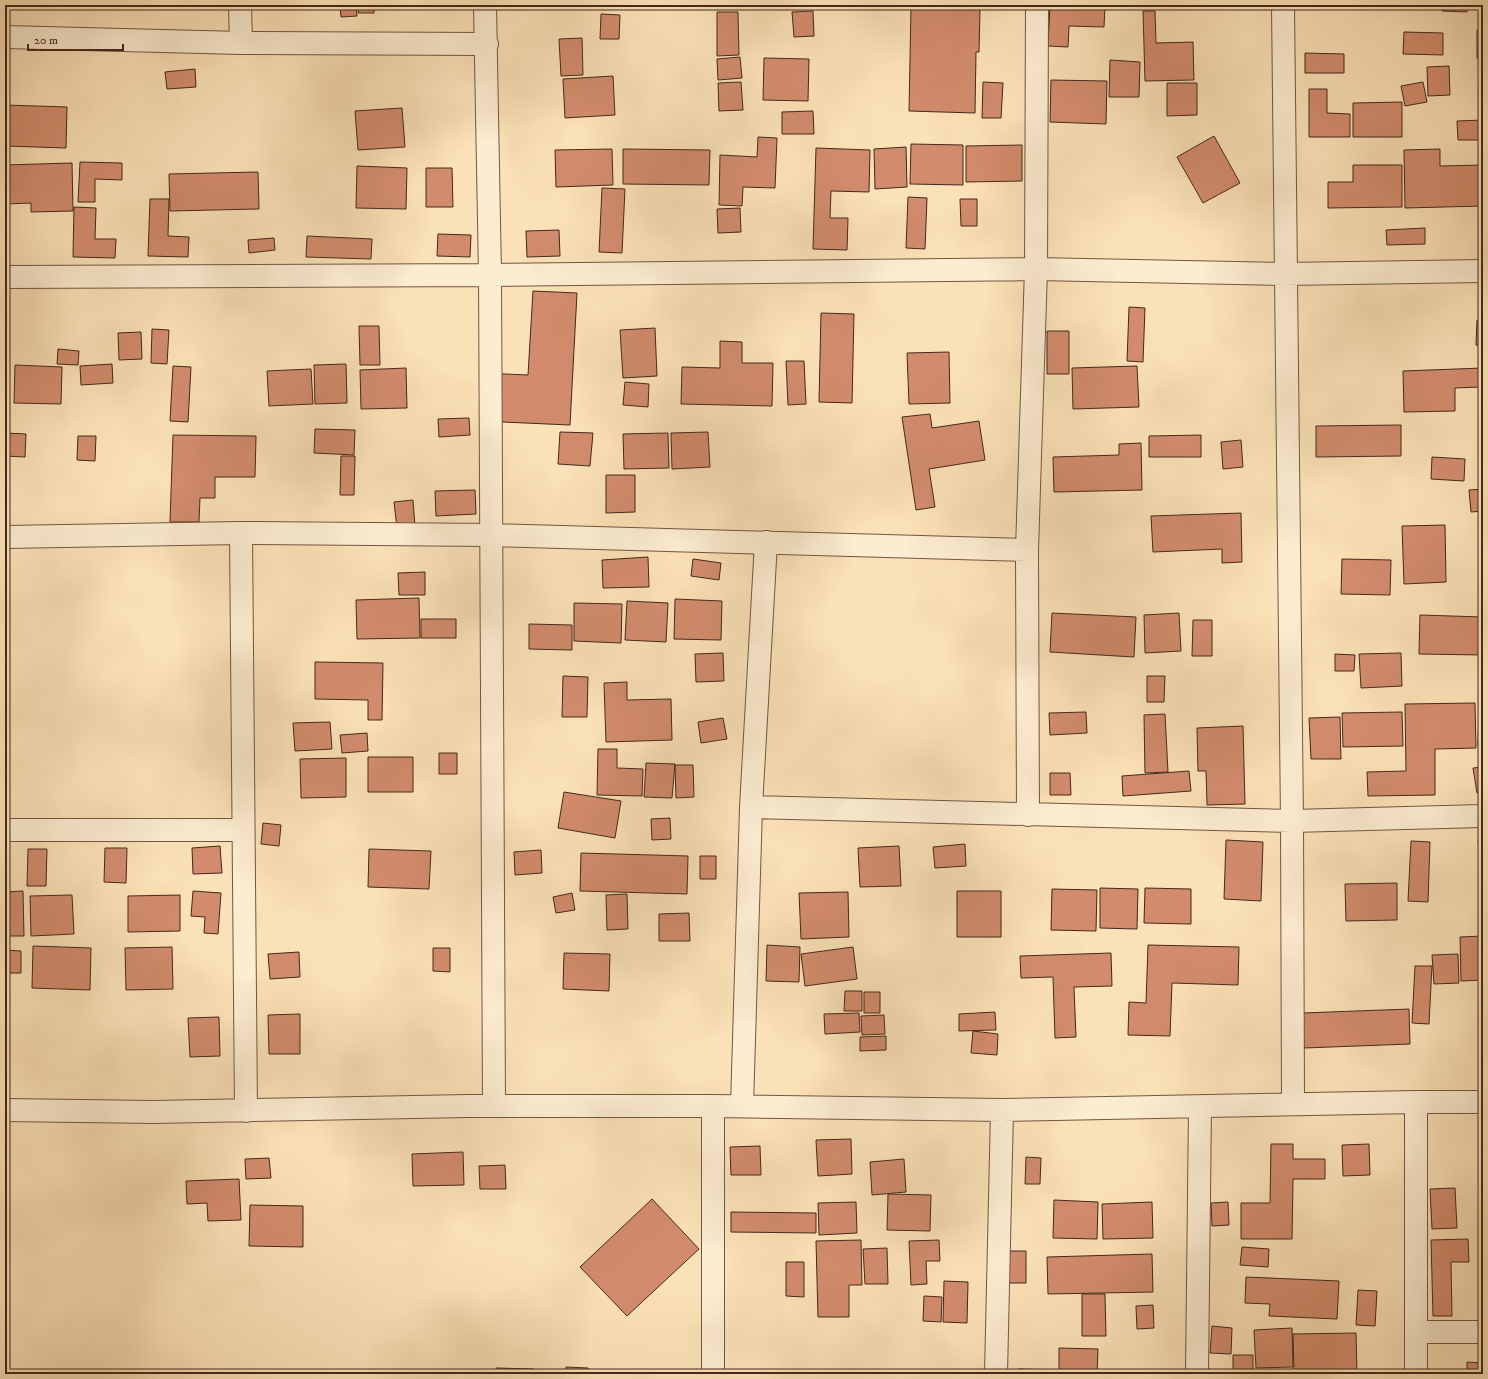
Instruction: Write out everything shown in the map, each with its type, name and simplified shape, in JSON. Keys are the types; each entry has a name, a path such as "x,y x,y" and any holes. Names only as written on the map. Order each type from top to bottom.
{"street":[{"path":"240,5 241,43"},
{"path":"485,5 487,44 490,275 490,535 494,1106"},
{"path":"1028,815 1027,550 1036,269 1037,5"},
{"path":"1283,5 1292,821 1293,1104"},
{"path":"5,37 241,43 487,44"},
{"path":"5,276 490,275 1036,269 1285,274 1483,271"},
{"path":"5,537 242,533 490,535 1027,550"},
{"path":"242,533 246,1111"},
{"path":"742,1106 751,807 766,542"},
{"path":"751,807 1292,821 1483,816"},
{"path":"5,830 243,830"},
{"path":"1416,1102 1416,1374"},
{"path":"5,1110 153,1112 494,1106 742,1106 1002,1110 1483,1102"},
{"path":"713,1106 713,1374"},
{"path":"1197,1374 1200,1107"},
{"path":"996,1374 1002,1110"},
{"path":"1416,1332 1483,1332"}],"building":[{"path":"340,5 356,5 357,16 341,17"},
{"path":"359,5 374,5 374,13 358,13"},
{"path":"958,5 979,5 979,6 958,7"},
{"path":"1050,5 1105,6 1104,27 1069,26 1068,47 1048,46"},
{"path":"1443,5 1468,5 1467,12 1442,11"},
{"path":"911,7 980,9 979,52 976,52 975,113 909,111"},
{"path":"813,11 814,36 794,37 792,12"},
{"path":"1143,11 1155,11 1156,43 1193,42 1194,80 1145,81"},
{"path":"717,12 738,12 739,55 717,56"},
{"path":"601,14 620,15 619,39 600,39"},
{"path":"1477,30 1483,30 1483,58 1477,58"},
{"path":"1404,32 1443,33 1443,55 1403,54"},
{"path":"582,38 583,75 561,76 559,39"},
{"path":"1305,53 1344,54 1344,73 1305,73"},
{"path":"740,57 742,78 718,80 717,59"},
{"path":"764,58 809,59 808,101 763,100"},
{"path":"1110,60 1140,62 1139,97 1109,97"},
{"path":"1449,66 1450,95 1428,96 1427,67"},
{"path":"195,69 196,87 167,89 165,72"},
{"path":"613,76 615,115 565,118 563,79"},
{"path":"1051,80 1107,81 1106,124 1050,122"},
{"path":"741,82 743,110 719,111 718,83"},
{"path":"983,82 1003,83 1001,118 982,118"},
{"path":"1423,82 1427,102 1405,106 1401,86"},
{"path":"1167,83 1197,83 1197,115 1167,116"},
{"path":"1309,89 1327,89 1327,113 1350,114 1350,137 1309,137"},
{"path":"1402,102 1402,137 1353,137 1353,103"},
{"path":"5,105 67,107 66,148 5,146"},
{"path":"402,108 405,147 358,150 355,111"},
{"path":"813,111 814,134 782,134 782,112"},
{"path":"1483,120 1483,140 1458,140 1457,121"},
{"path":"1214,136 1240,183 1203,203 1177,157"},
{"path":"758,137 777,138 775,188 743,187 742,206 719,205 720,155 757,157"},
{"path":"911,144 963,145 963,185 910,184"},
{"path":"1022,145 1022,181 966,182 966,146"},
{"path":"906,147 907,187 875,189 874,149"},
{"path":"816,148 870,150 869,192 831,191 830,218 848,218 847,250 813,249"},
{"path":"612,149 613,185 556,187 555,150"},
{"path":"623,149 710,150 709,185 623,184"},
{"path":"1440,149 1440,166 1483,165 1483,206 1405,208 1404,150"},
{"path":"80,162 122,163 122,180 95,179 95,202 78,202"},
{"path":"72,163 73,211 31,212 31,203 5,204 5,165"},
{"path":"1353,165 1402,165 1402,207 1328,208 1328,182 1353,182"},
{"path":"357,166 407,168 406,209 356,208"},
{"path":"426,168 452,168 453,207 426,207"},
{"path":"258,172 259,209 170,211 169,174"},
{"path":"602,188 625,189 622,253 599,252"},
{"path":"908,197 927,198 925,249 906,248"},
{"path":"150,199 169,199 168,236 189,237 188,257 148,256"},
{"path":"960,199 977,199 977,226 961,226"},
{"path":"74,207 96,208 95,239 116,239 115,258 73,257"},
{"path":"740,208 741,232 718,233 717,209"},
{"path":"1425,228 1425,244 1387,245 1386,230"},
{"path":"559,230 560,256 527,257 526,231"},
{"path":"438,234 471,235 470,257 437,256"},
{"path":"307,236 372,239 371,259 306,257"},
{"path":"274,238 275,250 249,253 248,240"},
{"path":"533,291 577,293 570,425 480,421 482,373 528,375"},
{"path":"1129,307 1145,308 1143,362 1127,361"},
{"path":"821,313 854,314 852,403 819,402"},
{"path":"1477,320 1483,320 1483,346 1476,345"},
{"path":"359,326 379,326 380,365 360,365"},
{"path":"655,328 657,376 623,378 620,330"},
{"path":"152,329 169,330 167,364 151,363"},
{"path":"1047,331 1069,331 1069,374 1047,374"},
{"path":"141,332 142,359 119,360 118,333"},
{"path":"720,341 742,342 742,363 773,363 772,406 681,404 682,367 720,368"},
{"path":"58,349 79,351 78,365 57,364"},
{"path":"949,352 950,403 909,404 907,353"},
{"path":"786,361 804,361 806,404 788,405"},
{"path":"112,364 113,383 81,385 80,366"},
{"path":"346,364 347,403 315,404 314,365"},
{"path":"15,365 62,367 61,404 14,403"},
{"path":"173,366 191,367 188,422 170,421"},
{"path":"1137,366 1139,407 1073,409 1072,368"},
{"path":"406,368 407,408 361,409 360,370"},
{"path":"1483,368 1483,410 1481,410 1480,387 1455,388 1455,411 1404,412 1403,371"},
{"path":"311,369 313,404 269,406 267,371"},
{"path":"625,382 649,384 648,407 623,405"},
{"path":"930,414 932,428 979,421 985,460 929,469 935,507 916,510 902,417"},
{"path":"469,418 470,435 439,437 438,419"},
{"path":"1401,425 1401,456 1316,457 1316,426"},
{"path":"315,429 355,430 354,455 314,453"},
{"path":"560,432 593,433 590,466 558,464"},
{"path":"708,432 710,467 672,469 671,433"},
{"path":"5,433 26,434 25,457 5,456"},
{"path":"668,433 669,468 624,469 623,434"},
{"path":"173,435 256,436 255,477 215,477 215,498 200,498 199,522 170,522"},
{"path":"1201,435 1201,457 1149,457 1149,436"},
{"path":"78,436 96,436 95,461 77,460"},
{"path":"1241,440 1243,467 1223,469 1221,442"},
{"path":"1141,443 1142,490 1054,492 1053,457 1119,455 1119,444"},
{"path":"341,456 355,456 354,495 340,495"},
{"path":"1432,457 1465,459 1464,481 1431,479"},
{"path":"606,475 635,475 635,512 606,513"},
{"path":"1483,489 1483,511 1471,512 1469,490"},
{"path":"475,490 476,514 436,516 435,491"},
{"path":"413,500 415,526 397,528 394,502"},
{"path":"1241,513 1242,562 1222,563 1222,549 1153,552 1151,516"},
{"path":"1445,525 1446,582 1404,584 1402,526"},
{"path":"648,557 649,587 603,588 602,560"},
{"path":"693,559 721,563 719,580 691,576"},
{"path":"1342,559 1391,560 1390,595 1341,594"},
{"path":"425,572 425,595 399,595 398,573"},
{"path":"419,598 420,638 357,639 356,600"},
{"path":"675,599 722,601 721,640 674,639"},
{"path":"627,601 668,603 666,642 625,640"},
{"path":"574,603 622,604 621,643 574,641"},
{"path":"1052,613 1136,617 1134,657 1050,652"},
{"path":"1179,613 1181,651 1145,653 1144,615"},
{"path":"1420,615 1483,617 1483,655 1419,654"},
{"path":"421,619 456,619 456,638 421,638"},
{"path":"1193,620 1212,620 1212,656 1192,656"},
{"path":"529,624 572,625 572,650 529,649"},
{"path":"723,653 724,681 696,682 695,654"},
{"path":"1401,653 1402,686 1361,688 1359,654"},
{"path":"1335,654 1355,655 1354,671 1335,671"},
{"path":"315,662 383,663 382,720 368,720 368,700 315,699"},
{"path":"563,676 588,677 587,717 562,717"},
{"path":"1147,676 1165,676 1164,702 1147,702"},
{"path":"627,682 627,700 671,699 672,740 606,742 604,683"},
{"path":"1475,703 1476,748 1435,749 1435,795 1368,796 1367,772 1406,771 1405,704"},
{"path":"1479,708 1483,708 1483,747 1478,746"},
{"path":"1086,712 1087,733 1050,735 1049,713"},
{"path":"1402,712 1403,746 1343,747 1342,713"},
{"path":"1165,714 1168,772 1145,773 1144,715"},
{"path":"1340,717 1341,759 1311,759 1309,718"},
{"path":"723,718 727,739 701,743 698,722"},
{"path":"330,722 332,749 295,751 293,723"},
{"path":"1243,726 1245,804 1207,805 1206,771 1198,771 1197,728"},
{"path":"367,733 368,751 342,753 340,735"},
{"path":"598,749 617,749 617,768 643,769 642,796 597,795"},
{"path":"439,753 457,753 457,774 439,774"},
{"path":"368,757 413,757 413,792 368,792"},
{"path":"346,758 346,797 301,798 300,759"},
{"path":"646,763 675,764 672,798 644,797"},
{"path":"675,765 693,765 694,797 676,798"},
{"path":"1483,767 1483,792 1477,793 1473,768"},
{"path":"1189,771 1191,791 1123,796 1122,776"},
{"path":"1050,773 1070,773 1071,795 1050,795"},
{"path":"564,792 621,801 615,838 558,828"},
{"path":"670,818 671,839 652,840 651,819"},
{"path":"263,823 281,825 279,846 261,844"},
{"path":"1483,839 1483,869 1478,840"},
{"path":"1226,840 1263,842 1261,901 1224,899"},
{"path":"1411,841 1430,842 1428,902 1408,901"},
{"path":"965,844 966,866 935,868 933,847"},
{"path":"220,846 222,873 193,874 192,848"},
{"path":"899,846 901,886 860,887 858,848"},
{"path":"105,848 127,848 126,883 104,882"},
{"path":"28,849 47,849 46,886 27,886"},
{"path":"369,849 431,851 429,889 368,887"},
{"path":"541,850 542,873 515,875 514,852"},
{"path":"581,853 688,856 687,894 580,891"},
{"path":"700,856 716,856 716,879 700,879"},
{"path":"1397,883 1397,920 1346,921 1345,884"},
{"path":"1100,888 1138,889 1137,929 1100,928"},
{"path":"1145,888 1191,889 1191,924 1144,923"},
{"path":"1052,889 1097,890 1096,931 1051,930"},
{"path":"23,891 24,936 5,936 5,892"},
{"path":"193,891 221,893 218,934 204,933 205,917 191,916"},
{"path":"957,891 1001,891 1001,937 957,937"},
{"path":"848,892 849,937 801,939 799,893"},
{"path":"572,893 575,910 556,913 553,897"},
{"path":"627,894 628,929 607,930 606,895"},
{"path":"72,895 74,934 31,936 30,896"},
{"path":"180,895 180,931 128,932 128,896"},
{"path":"689,913 690,941 659,941 659,914"},
{"path":"1483,936 1483,980 1461,981 1460,937"},
{"path":"767,945 800,947 799,982 766,981"},
{"path":"1148,945 1239,947 1238,985 1172,983 1170,1036 1128,1035 1129,1002 1146,1003"},
{"path":"33,946 91,948 90,990 32,988"},
{"path":"172,947 173,989 126,990 125,948"},
{"path":"853,947 857,979 805,986 801,954"},
{"path":"433,948 450,948 450,972 433,971"},
{"path":"5,950 21,951 21,973 5,973"},
{"path":"299,952 300,977 270,979 268,954"},
{"path":"564,953 610,954 609,991 563,989"},
{"path":"1111,953 1112,986 1074,987 1076,1037 1055,1038 1053,977 1021,978 1020,956"},
{"path":"1458,954 1459,983 1434,984 1432,955"},
{"path":"1415,966 1432,966 1429,1024 1412,1023"},
{"path":"845,991 862,991 862,1011 844,1011"},
{"path":"864,992 880,992 880,1013 864,1013"},
{"path":"1409,1009 1410,1044 1304,1048 1303,1013"},
{"path":"995,1012 996,1030 959,1031 959,1014"},
{"path":"859,1013 860,1032 825,1034 824,1014"},
{"path":"300,1014 300,1054 269,1054 268,1015"},
{"path":"884,1015 885,1034 862,1035 861,1016"},
{"path":"219,1017 220,1056 190,1057 188,1018"},
{"path":"973,1031 998,1034 997,1055 971,1053"},
{"path":"886,1036 886,1050 860,1051 860,1037"},
{"path":"851,1139 852,1174 818,1176 816,1140"},
{"path":"1271,1144 1293,1144 1293,1159 1325,1159 1325,1179 1293,1179 1292,1239 1241,1239 1241,1203 1270,1203"},
{"path":"1369,1144 1370,1175 1343,1176 1342,1145"},
{"path":"760,1146 761,1175 731,1175 730,1147"},
{"path":"463,1152 464,1185 413,1186 412,1154"},
{"path":"1026,1157 1041,1158 1040,1184 1025,1184"},
{"path":"269,1158 271,1178 246,1179 245,1159"},
{"path":"904,1159 906,1192 872,1195 870,1162"},
{"path":"505,1165 506,1189 480,1189 479,1166"},
{"path":"239,1179 241,1220 208,1221 207,1203 187,1204 186,1181"},
{"path":"1455,1188 1457,1228 1432,1229 1430,1189"},
{"path":"888,1194 931,1195 930,1231 887,1230"},
{"path":"652,1199 699,1249 627,1316 580,1267"},
{"path":"1054,1200 1098,1202 1097,1239 1053,1238"},
{"path":"856,1202 857,1233 819,1235 818,1203"},
{"path":"1152,1202 1153,1238 1103,1239 1102,1204"},
{"path":"1228,1202 1229,1225 1212,1226 1211,1203"},
{"path":"250,1205 303,1206 303,1247 249,1246"},
{"path":"731,1212 816,1213 816,1233 731,1232"},
{"path":"1468,1239 1469,1262 1451,1262 1452,1316 1433,1316 1431,1240"},
{"path":"861,1240 862,1285 849,1285 849,1317 818,1317 816,1241"},
{"path":"939,1240 940,1261 926,1261 927,1284 911,1285 909,1241"},
{"path":"1242,1247 1269,1249 1268,1267 1240,1265"},
{"path":"887,1248 888,1284 865,1284 863,1249"},
{"path":"1007,1251 1026,1251 1026,1283 1007,1283"},
{"path":"1152,1254 1153,1292 1048,1294 1047,1257"},
{"path":"786,1262 804,1262 804,1297 786,1296"},
{"path":"1246,1277 1339,1281 1337,1319 1269,1316 1270,1304 1245,1303"},
{"path":"944,1281 968,1282 967,1323 943,1322"},
{"path":"1358,1290 1377,1291 1375,1326 1356,1325"},
{"path":"1082,1294 1105,1294 1106,1336 1082,1336"},
{"path":"924,1296 942,1297 941,1322 923,1321"},
{"path":"1153,1305 1154,1328 1137,1329 1136,1306"},
{"path":"1212,1326 1232,1328 1231,1354 1210,1353"},
{"path":"1292,1328 1293,1367 1256,1368 1254,1330"},
{"path":"1356,1333 1357,1374 1294,1374 1293,1334"},
{"path":"1059,1348 1098,1349 1097,1374 1018,1374 1018,1369 1059,1370"},
{"path":"1233,1355 1253,1355 1253,1374 1233,1374"},
{"path":"1467,1362 1483,1363 1483,1374 1467,1374"},
{"path":"566,1367 588,1368 588,1374 566,1374"},
{"path":"496,1368 534,1369 534,1374 496,1374"},
{"path":"631,1370 645,1370 645,1374 631,1374"}]}
